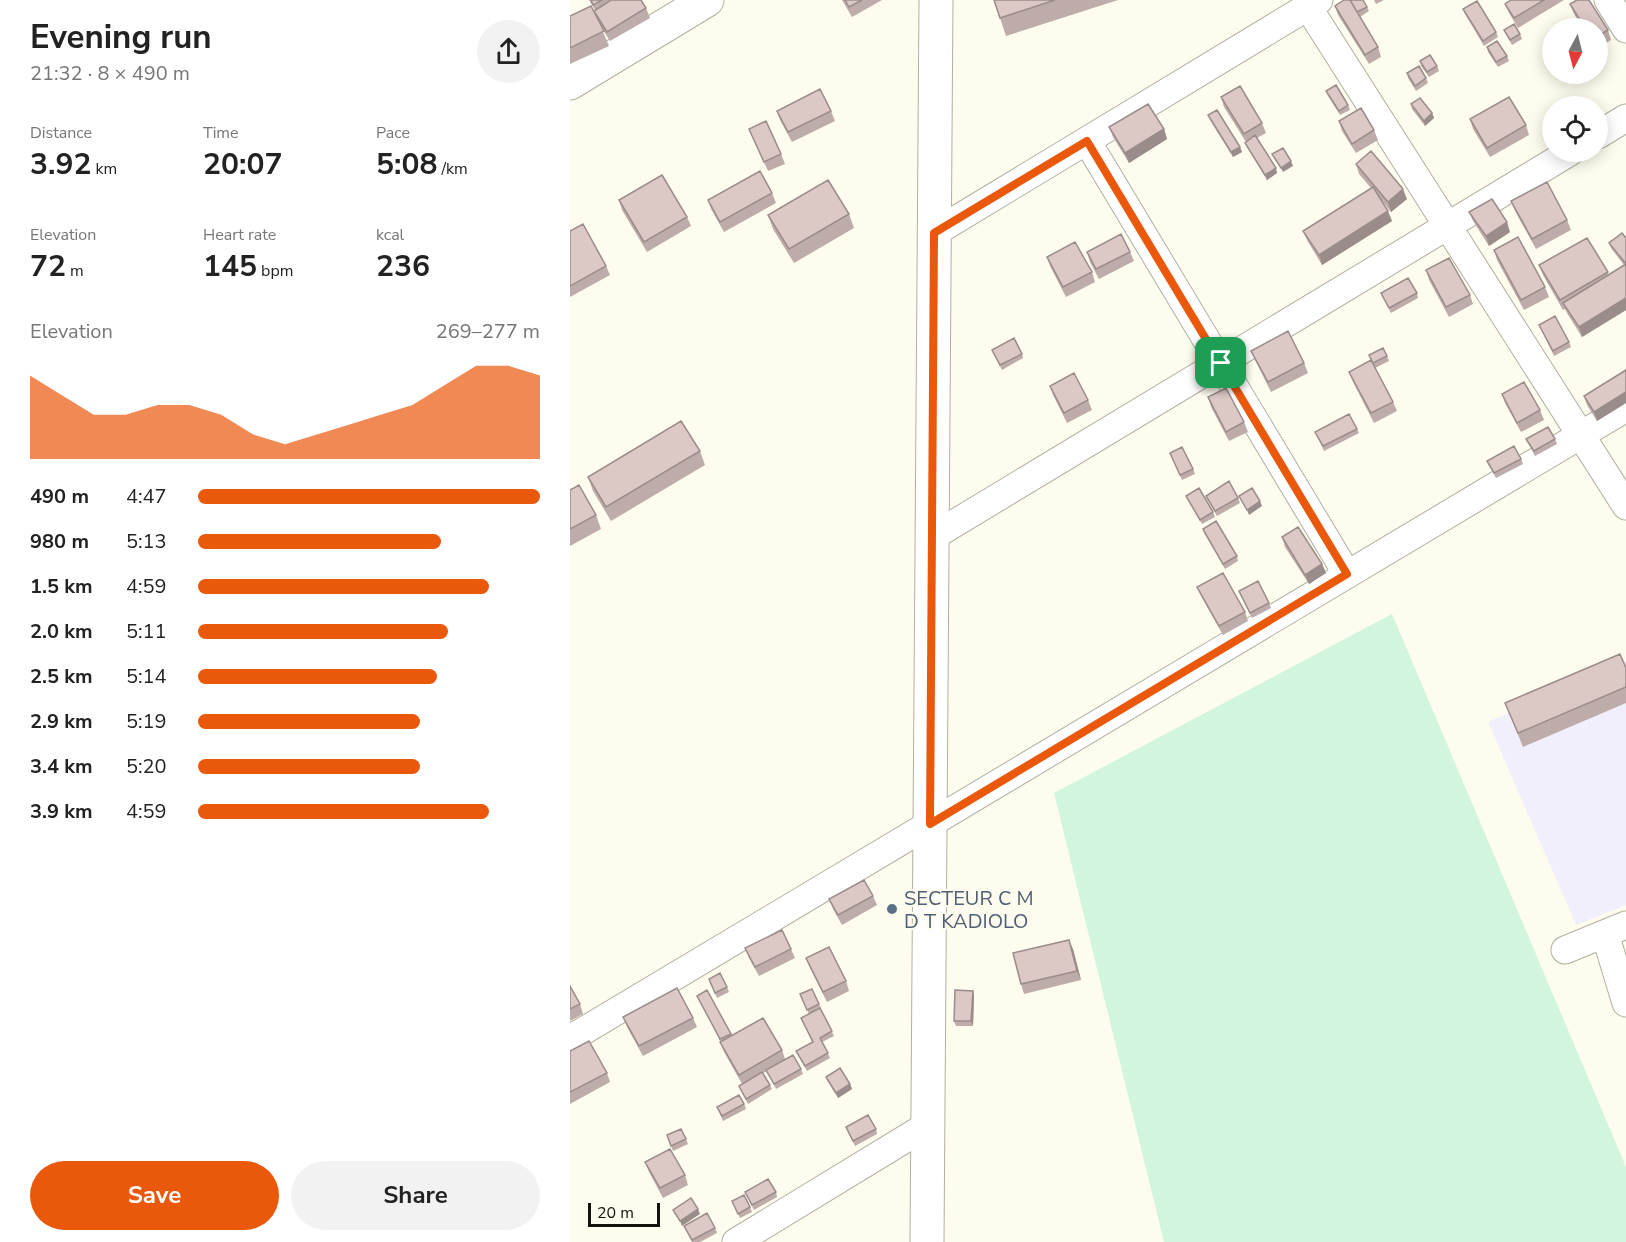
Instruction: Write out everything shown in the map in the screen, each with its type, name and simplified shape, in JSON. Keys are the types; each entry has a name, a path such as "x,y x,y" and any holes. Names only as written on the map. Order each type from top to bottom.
{"street":[{"path":"570,83 707,0"},
{"path":"927,1242 936,0"},
{"path":"1608,0 1626,29"},
{"path":"934,233 1313,3 1447,226 1626,506"},
{"path":"1608,129 1626,118"},
{"path":"1087,141 1347,574"},
{"path":"932,537 1553,162"},
{"path":"570,1039 1626,408"},
{"path":"1565,950 1615,929 1626,1003"},
{"path":"736,1242 928,1125"}],"shaded area":[{"path":"1626,660 1626,905 1576,925 1488,722"}],"green space":[{"path":"1392,614 1626,1167 1626,1242 1164,1242 1054,793"}],"building":[{"path":"591,0 602,0 593,5"},
{"path":"611,0 641,0 646,8 607,32 594,11"},
{"path":"845,0 862,0 849,7"},
{"path":"994,0 1055,0 1000,18"},
{"path":"1344,0 1350,0 1378,47 1365,55 1335,6"},
{"path":"1350,0 1363,0 1367,7 1357,12"},
{"path":"1511,0 1544,0 1514,18 1505,4"},
{"path":"1577,0 1589,0 1600,18 1579,18 1570,4"},
{"path":"1477,1 1496,32 1483,41 1463,9"},
{"path":"591,6 604,31 570,48 570,16"},
{"path":"1514,24 1520,34 1510,40 1504,30"},
{"path":"1497,41 1507,56 1496,62 1487,47"},
{"path":"1430,55 1437,66 1427,72 1420,61"},
{"path":"1419,66 1426,78 1415,86 1407,73"},
{"path":"1336,85 1348,105 1339,111 1326,91"},
{"path":"1240,86 1262,123 1244,134 1221,97"},
{"path":"820,89 831,111 788,132 777,111"},
{"path":"1509,97 1526,125 1487,148 1470,119"},
{"path":"1420,98 1432,113 1424,121 1411,104"},
{"path":"1148,104 1164,129 1125,153 1109,127"},
{"path":"1361,108 1374,130 1352,144 1339,121"},
{"path":"1217,110 1240,147 1231,152 1208,115"},
{"path":"766,121 781,154 764,162 749,129"},
{"path":"1255,135 1276,168 1265,175 1245,143"},
{"path":"1283,148 1291,161 1281,168 1272,154"},
{"path":"1371,151 1403,189 1388,202 1356,164"},
{"path":"760,171 772,193 720,222 708,200"},
{"path":"662,175 687,217 644,242 619,200"},
{"path":"828,180 849,214 789,249 768,215"},
{"path":"1547,182 1567,220 1532,239 1511,201"},
{"path":"1373,187 1388,211 1319,255 1303,231"},
{"path":"1492,199 1507,222 1486,236 1469,212"},
{"path":"583,224 606,266 570,286 570,231"},
{"path":"1622,233 1626,238 1626,264 1609,243"},
{"path":"1121,234 1130,252 1096,269 1087,252"},
{"path":"1518,237 1545,287 1521,300 1494,250"},
{"path":"1587,238 1608,272 1560,300 1539,265"},
{"path":"1075,242 1092,272 1063,287 1047,257"},
{"path":"1449,258 1470,295 1446,307 1426,270"},
{"path":"1626,264 1626,298 1579,327 1563,303"},
{"path":"1408,278 1417,293 1389,308 1381,293"},
{"path":"1555,316 1569,342 1553,351 1539,325"},
{"path":"1288,331 1304,363 1268,382 1251,351"},
{"path":"1014,338 1022,354 1000,365 992,350"},
{"path":"1383,348 1387,356 1373,363 1369,355"},
{"path":"1371,360 1393,402 1371,413 1349,372"},
{"path":"1626,370 1626,392 1594,412 1584,396"},
{"path":"1074,373 1088,400 1064,413 1050,386"},
{"path":"1524,382 1540,410 1517,423 1502,394"},
{"path":"1226,388 1244,422 1226,432 1208,397"},
{"path":"1349,414 1357,429 1323,446 1315,432"},
{"path":"681,421 700,451 606,507 588,477"},
{"path":"1548,427 1555,439 1534,451 1526,439"},
{"path":"1514,446 1521,459 1494,473 1487,461"},
{"path":"1182,447 1193,469 1180,475 1170,453"},
{"path":"1229,481 1238,498 1215,511 1206,496"},
{"path":"579,485 596,515 570,529 570,490"},
{"path":"1199,488 1213,512 1200,520 1186,496"},
{"path":"1252,488 1260,501 1247,510 1239,496"},
{"path":"1216,521 1237,556 1223,564 1203,529"},
{"path":"1298,527 1322,564 1305,575 1282,537"},
{"path":"1223,573 1245,612 1219,626 1197,587"},
{"path":"1258,581 1269,603 1250,613 1239,591"},
{"path":"1620,654 1626,668 1626,687 1518,733 1505,703"},
{"path":"864,880 873,896 838,915 829,899"},
{"path":"782,930 791,949 755,967 745,948"},
{"path":"1069,940 1077,971 1021,984 1013,953"},
{"path":"829,947 846,981 823,992 806,958"},
{"path":"720,973 727,987 715,993 709,979"},
{"path":"570,986 580,1004 570,1009"},
{"path":"677,988 693,1018 639,1046 623,1017"},
{"path":"812,989 819,1004 807,1010 800,994"},
{"path":"707,990 731,1034 720,1039 697,996"},
{"path":"955,990 973,991 971,1021 954,1021"},
{"path":"820,1008 832,1031 820,1038 828,1053 805,1066 796,1051 813,1042 801,1018"},
{"path":"763,1018 782,1050 739,1075 720,1042"},
{"path":"589,1041 607,1073 570,1092 570,1051"},
{"path":"793,1055 801,1069 774,1084 766,1070"},
{"path":"840,1068 850,1084 836,1093 826,1077"},
{"path":"762,1072 770,1085 746,1099 739,1086"},
{"path":"739,1095 744,1104 722,1116 717,1107"},
{"path":"868,1115 876,1129 853,1141 846,1127"},
{"path":"681,1129 686,1139 671,1146 667,1135"},
{"path":"670,1149 685,1175 660,1188 645,1162"},
{"path":"768,1179 776,1192 752,1205 745,1192"},
{"path":"744,1195 750,1207 738,1214 732,1201"},
{"path":"691,1198 698,1209 680,1221 673,1210"},
{"path":"707,1213 715,1228 692,1240 684,1226"}],"place":[{"name":"SECTEUR C M D T KADIOLO","path":"892,909"}],"route":[{"path":"1087,141 1221,363 1347,574 930,824 934,233 1087,141"}]}
